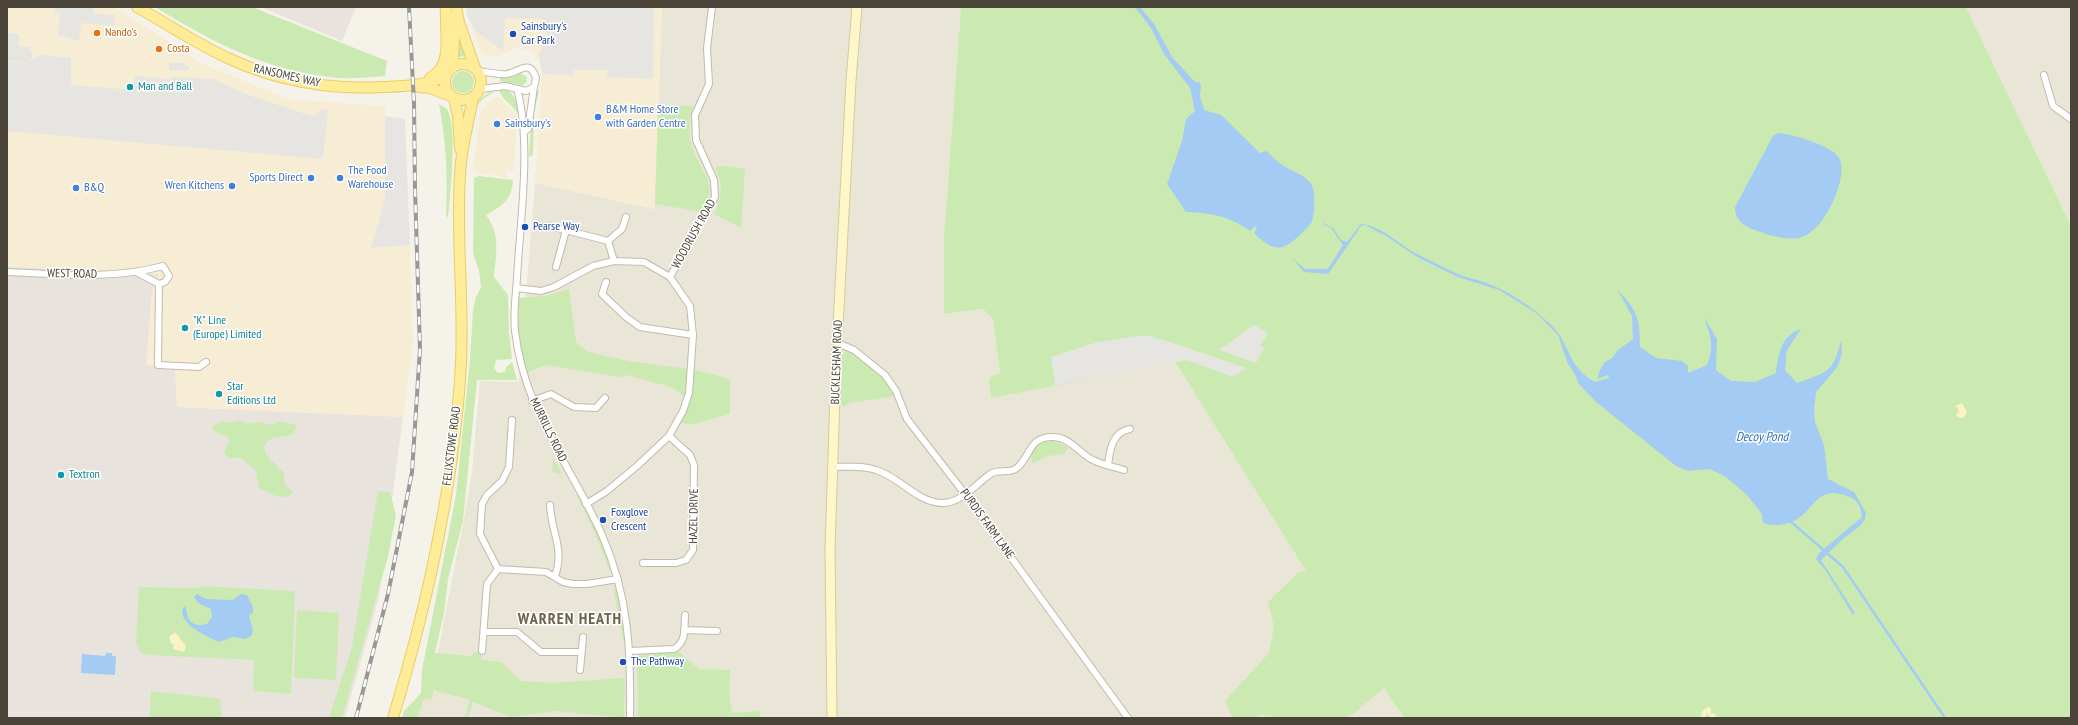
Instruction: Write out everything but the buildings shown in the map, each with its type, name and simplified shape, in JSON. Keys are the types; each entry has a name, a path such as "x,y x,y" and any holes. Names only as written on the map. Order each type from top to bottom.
{"main road":[{"name":"RANSOMES WAY","path":"137,7 228,58 266,73 294,80 330,86 374,88 419,84 435,81 445,76"},
{"path":"419,84 437,73 445,59 447,47 446,7"},
{"path":"449,7 454,34 453,66"},
{"path":"456,7 459,22 481,77 480,89 473,98 461,100 453,97 445,87 445,76 453,66 464,63 477,70"},
{"name":"RANSOMES WAY","path":"403,86 430,88 453,97"},
{"name":"FELIXSTOWE ROAD","path":"393,718 416,643 439,538 456,428 461,339 460,167 458,116 453,97"},
{"name":"FELIXSTOWE ROAD","path":"460,167 473,98"}],"street":[{"name":"WOODRUSH ROAD","path":"670,277 715,197 714,180 696,140 695,115 709,84 707,48 712,7"},
{"name":"BUCKLESHAM ROAD","path":"832,718 830,549 838,343 851,81 857,7"},
{"path":"477,70 507,74 522,67 527,67 535,73 536,82 534,87 526,91 505,86 480,89"},
{"path":"2044,75 2053,106 2071,119"},
{"name":"MURRILLS ROAD","path":"524,131 528,129 534,87"},
{"name":"MURRILLS ROAD","path":"517,89 524,131 515,330 523,370 532,401 554,446 602,535 618,579 628,629 630,651 630,718"},
{"path":"608,241 622,229 626,217"},
{"path":"550,226 608,241"},
{"path":"556,267 566,230"},
{"path":"608,241 614,261"},
{"path":"516,288 542,291 554,287 593,266 614,261 644,262 670,277 690,306 693,335 689,393 683,412 669,436 607,491 586,504"},
{"name":"WEST ROAD","path":"7,272 117,275 138,273 163,266 169,276 165,282 159,284"},
{"path":"138,273 159,284 158,364 199,367 206,362"},
{"path":"606,282 602,294 626,317 640,327 693,335"},
{"name":"PURDIS FARM LANE","path":"838,343 854,350 885,375 896,392 907,419 965,494 1128,718"},
{"path":"532,401 552,394 574,407 596,408 606,398"},
{"path":"498,569 480,534 482,504 487,494 502,480 509,467 512,420"},
{"path":"1108,465 1114,439 1121,431 1130,429"},
{"name":"HAZEL DRIVE","path":"643,563 686,560 693,550 694,465 690,455 669,436"},
{"path":"833,467 863,467 876,470 890,476 921,497 936,502 949,502 965,494 993,472 1013,470 1019,467 1034,444 1048,438 1060,438 1067,441 1085,455 1124,470"},
{"path":"550,505 551,519 559,549 559,564 555,576"},
{"path":"498,569 546,572 563,582 573,584 587,584 618,579"},
{"path":"482,652 486,584 498,569"},
{"path":"630,651 674,649 683,641 685,615"},
{"path":"684,630 717,631"},
{"path":"484,632 517,632 541,652 582,652"},
{"path":"580,670 583,637"}],"shaded area":[{"path":"55,7 94,7 94,14 113,15 115,26 81,23 79,41 58,35 60,13 55,12"},
{"path":"114,7 205,65 288,99 385,106 385,199 371,248 410,245 413,344 403,417 177,407 175,368 146,365 152,292 159,274 7,267 7,8"},
{"path":"261,7 356,7 342,41"},
{"path":"466,7 654,7 653,79 607,77 607,70 574,70 573,76 542,73 539,55 547,38 546,22 543,19 505,18 503,51 476,31 468,18"},
{"path":"467,7 662,7 655,209 535,183 542,78 540,63 532,51 517,48 495,57 481,52 470,23"},
{"path":"662,7 961,7 944,237 945,314 983,309 993,319 1000,373 991,376 989,381 991,397 1175,362 1301,563 1404,718 415,718 437,656 464,519 472,471 480,381 519,382 535,183 654,209"},
{"path":"1966,7 2071,7 2071,226 1994,65"},
{"path":"7,33 19,34 19,47 29,47 33,55 32,58 27,62 7,61"},
{"path":"41,55 71,58 71,85 133,90 135,76 167,79 172,79 172,77 213,79 251,96 314,117 322,109 328,110 323,159 7,131 7,62 26,63"},
{"path":"169,63 185,63 185,66 189,66 189,70 169,70"},
{"path":"496,98 500,98 517,117 514,171 507,171 506,178 473,171 480,113 488,103"},
{"path":"385,116 405,119 410,245 371,248 385,199"},
{"path":"7,267 159,274 152,292 146,365 175,368 177,407 403,417 379,597 345,718 7,718"},
{"path":"1254,325 1268,333 1260,346 1264,348 1256,363 1219,350"},
{"path":"1145,335 1246,368 1233,377 1187,360 1055,385 1051,357 1098,342"}],"green space":[{"path":"155,7 252,7 387,61 385,76 339,78 288,69 243,54 221,44"},
{"path":"961,7 1966,7 2071,226 2071,718 1404,718 1384,688 1348,718 1267,718 1263,714 1253,718 1233,718 1225,701 1269,653 1274,627 1268,602 1299,572 1306,571 1175,362 991,398 989,381 991,376 1000,373 993,319 983,309 944,314 944,237"},
{"path":"459,36 465,56 464,57 458,56"},
{"path":"463,71 471,74 474,82 471,90 463,93 455,90 452,82 455,74"},
{"path":"520,73 527,77 526,83 522,85 500,81 500,77 509,77"},
{"path":"496,90 482,100 477,106 472,134 470,134 476,107 483,97"},
{"path":"499,90 509,92 515,98 519,117 515,110 503,97"},
{"path":"537,91 539,91 534,112 533,155 529,157 532,110"},
{"path":"439,104 447,109 452,130 453,145 448,218 446,215 447,174 445,145"},
{"path":"668,105 693,107 690,123 691,144 708,180 709,187 707,202 702,212 655,204 658,107"},
{"path":"724,166 745,169 741,228 714,214 719,202 721,191 720,179 715,167"},
{"path":"479,176 513,180 511,192 506,201 486,215 491,222 496,237 494,277 508,295 509,334 512,359 496,360 494,368 498,373 505,372 506,367 512,362 517,380 477,380 463,521 448,579 444,613 435,653 472,656 473,653 482,651 481,660 501,662 521,681 552,683 625,678 624,718 555,711 511,717 473,702 468,718 465,718 470,700 434,690 431,700 424,698 418,718 402,718 404,711 421,693 422,670 456,495 470,360 473,311 476,297 481,287 479,271 473,253 474,178"},
{"path":"569,289 576,342 588,352 628,361 690,369 730,379 730,414 689,425 677,421 687,398 671,387 626,375 619,377 545,365 524,374 515,330 515,298 545,296"},
{"path":"847,351 853,353 885,380 895,396 850,403 843,407 841,403 842,355"},
{"path":"241,420 246,424 259,422 271,425 280,421 297,425 293,434 272,438 264,447 266,455 284,473 284,483 293,492 290,495 286,497 276,496 259,488 256,471 241,458 228,458 224,451 229,442 228,437 215,432 212,426 222,421 229,423"},
{"path":"1053,441 1068,447 1065,454 1048,456 1033,463 1029,455 1038,444"},
{"path":"553,458 562,474 552,472"},
{"path":"378,491 390,492 396,515 388,557 342,718 329,718 352,647"},
{"path":"577,496 587,508 598,531 610,565 610,572 594,531"},
{"path":"202,586 295,591 291,694 253,691 254,660 149,655 141,653 136,644 139,587 200,588"},
{"path":"613,586 619,594 625,641 623,641"},
{"path":"297,610 339,613 336,680 294,678"},
{"path":"678,651 699,669 730,670 729,694 732,713 760,711 760,718 646,718 638,716 637,656"},
{"path":"151,691 220,699 222,718 150,718"}],"sand":[{"path":"1962,403 1967,412 1963,418 1960,418 1956,416 1959,410 1955,406"},
{"path":"175,632 186,646 184,652 173,649 174,645 171,643 169,637"},
{"path":"1708,707 1711,709 1711,714 1714,713 1716,716 1715,718 1710,718 1707,713 1705,718 1701,718 1702,711"}],"water":[{"path":"1135,7 1140,7 1154,24 1172,57 1195,82 1199,82 1201,86 1200,96 1204,110 1221,115 1260,153 1267,151 1281,164 1301,175 1311,184 1314,192 1314,213 1312,221 1304,232 1286,246 1279,248 1270,246 1254,233 1257,229 1255,226 1250,231 1235,222 1220,216 1186,212 1167,184 1182,141 1186,119 1195,111 1190,88 1164,54 1151,28"},
{"path":"1779,133 1802,138 1829,149 1839,158 1841,167 1841,179 1832,204 1825,217 1808,235 1799,238 1778,237 1753,229 1742,223 1735,212 1735,207 1773,136"},
{"name":"Decoy Pond","path":"1324,223 1334,229 1341,240 1347,242 1361,224 1369,225 1384,232 1417,254 1464,277 1484,282 1511,294 1535,311 1550,324 1562,339 1578,369 1595,382 1609,378 1608,375 1597,379 1605,362 1612,358 1618,350 1633,339 1632,316 1617,289 1629,303 1636,315 1639,328 1640,347 1656,358 1682,361 1688,366 1688,373 1707,365 1711,352 1711,341 1704,317 1717,339 1716,370 1731,381 1755,382 1776,373 1782,346 1789,336 1801,329 1787,350 1785,370 1797,383 1816,376 1828,370 1832,365 1841,340 1842,353 1838,366 1816,392 1814,411 1815,422 1824,445 1828,479 1854,492 1866,513 1865,519 1861,525 1844,538 1821,560 1855,613 1853,615 1826,571 1816,559 1819,553 1862,517 1860,507 1854,499 1837,493 1829,493 1818,499 1803,515 1792,522 1781,525 1765,524 1762,520 1762,514 1747,495 1726,477 1710,469 1688,471 1676,466 1596,402 1578,383 1576,376 1568,364 1558,335 1536,313 1499,290 1458,277 1419,258 1386,236 1365,225 1361,226 1328,274 1304,272 1292,258 1305,269 1328,269 1343,245 1331,228 1323,224"},
{"path":"197,594 206,599 233,600 241,594 247,595 253,607 253,612 249,616 253,629 252,635 246,639 233,637 219,642 200,633 188,623 182,612 184,606 191,622 198,625 207,624 212,617 211,609 198,603 194,597"},
{"path":"106,653 112,653 112,656 116,656 115,675 81,673 82,654 105,656"}],"waterway":[{"path":"1789,520 1843,567 1945,718"}],"railway":[{"path":"356,718 388,594 412,472 420,349 414,104 409,7"}],"place":[{"name":"Nando's","path":"97,33"},
{"name":"Sainsbury's Car Park","path":"513,34"},
{"name":"Costa","path":"159,49"},
{"name":"Man and Ball","path":"130,87"},
{"name":"B&M Home Store with Garden Centre","path":"598,117"},
{"name":"Sainsbury's","path":"497,124"},
{"name":"Sports Direct","path":"311,178"},
{"name":"The Food Warehouse","path":"340,178"},
{"name":"Wren Kitchens","path":"232,186"},
{"name":"B&Q","path":"76,188"},
{"name":"Pearse Way","path":"525,227"},
{"name":"\"K\" Line (Europe) Limited","path":"185,328"},
{"name":"Star Editions Ltd","path":"219,394"},
{"name":"Textron","path":"61,475"},
{"name":"Foxglove Crescent","path":"603,520"},
{"name":"The Pathway","path":"623,662"}],"district":[{"name":"WARREN HEATH","path":"570,619"}]}
